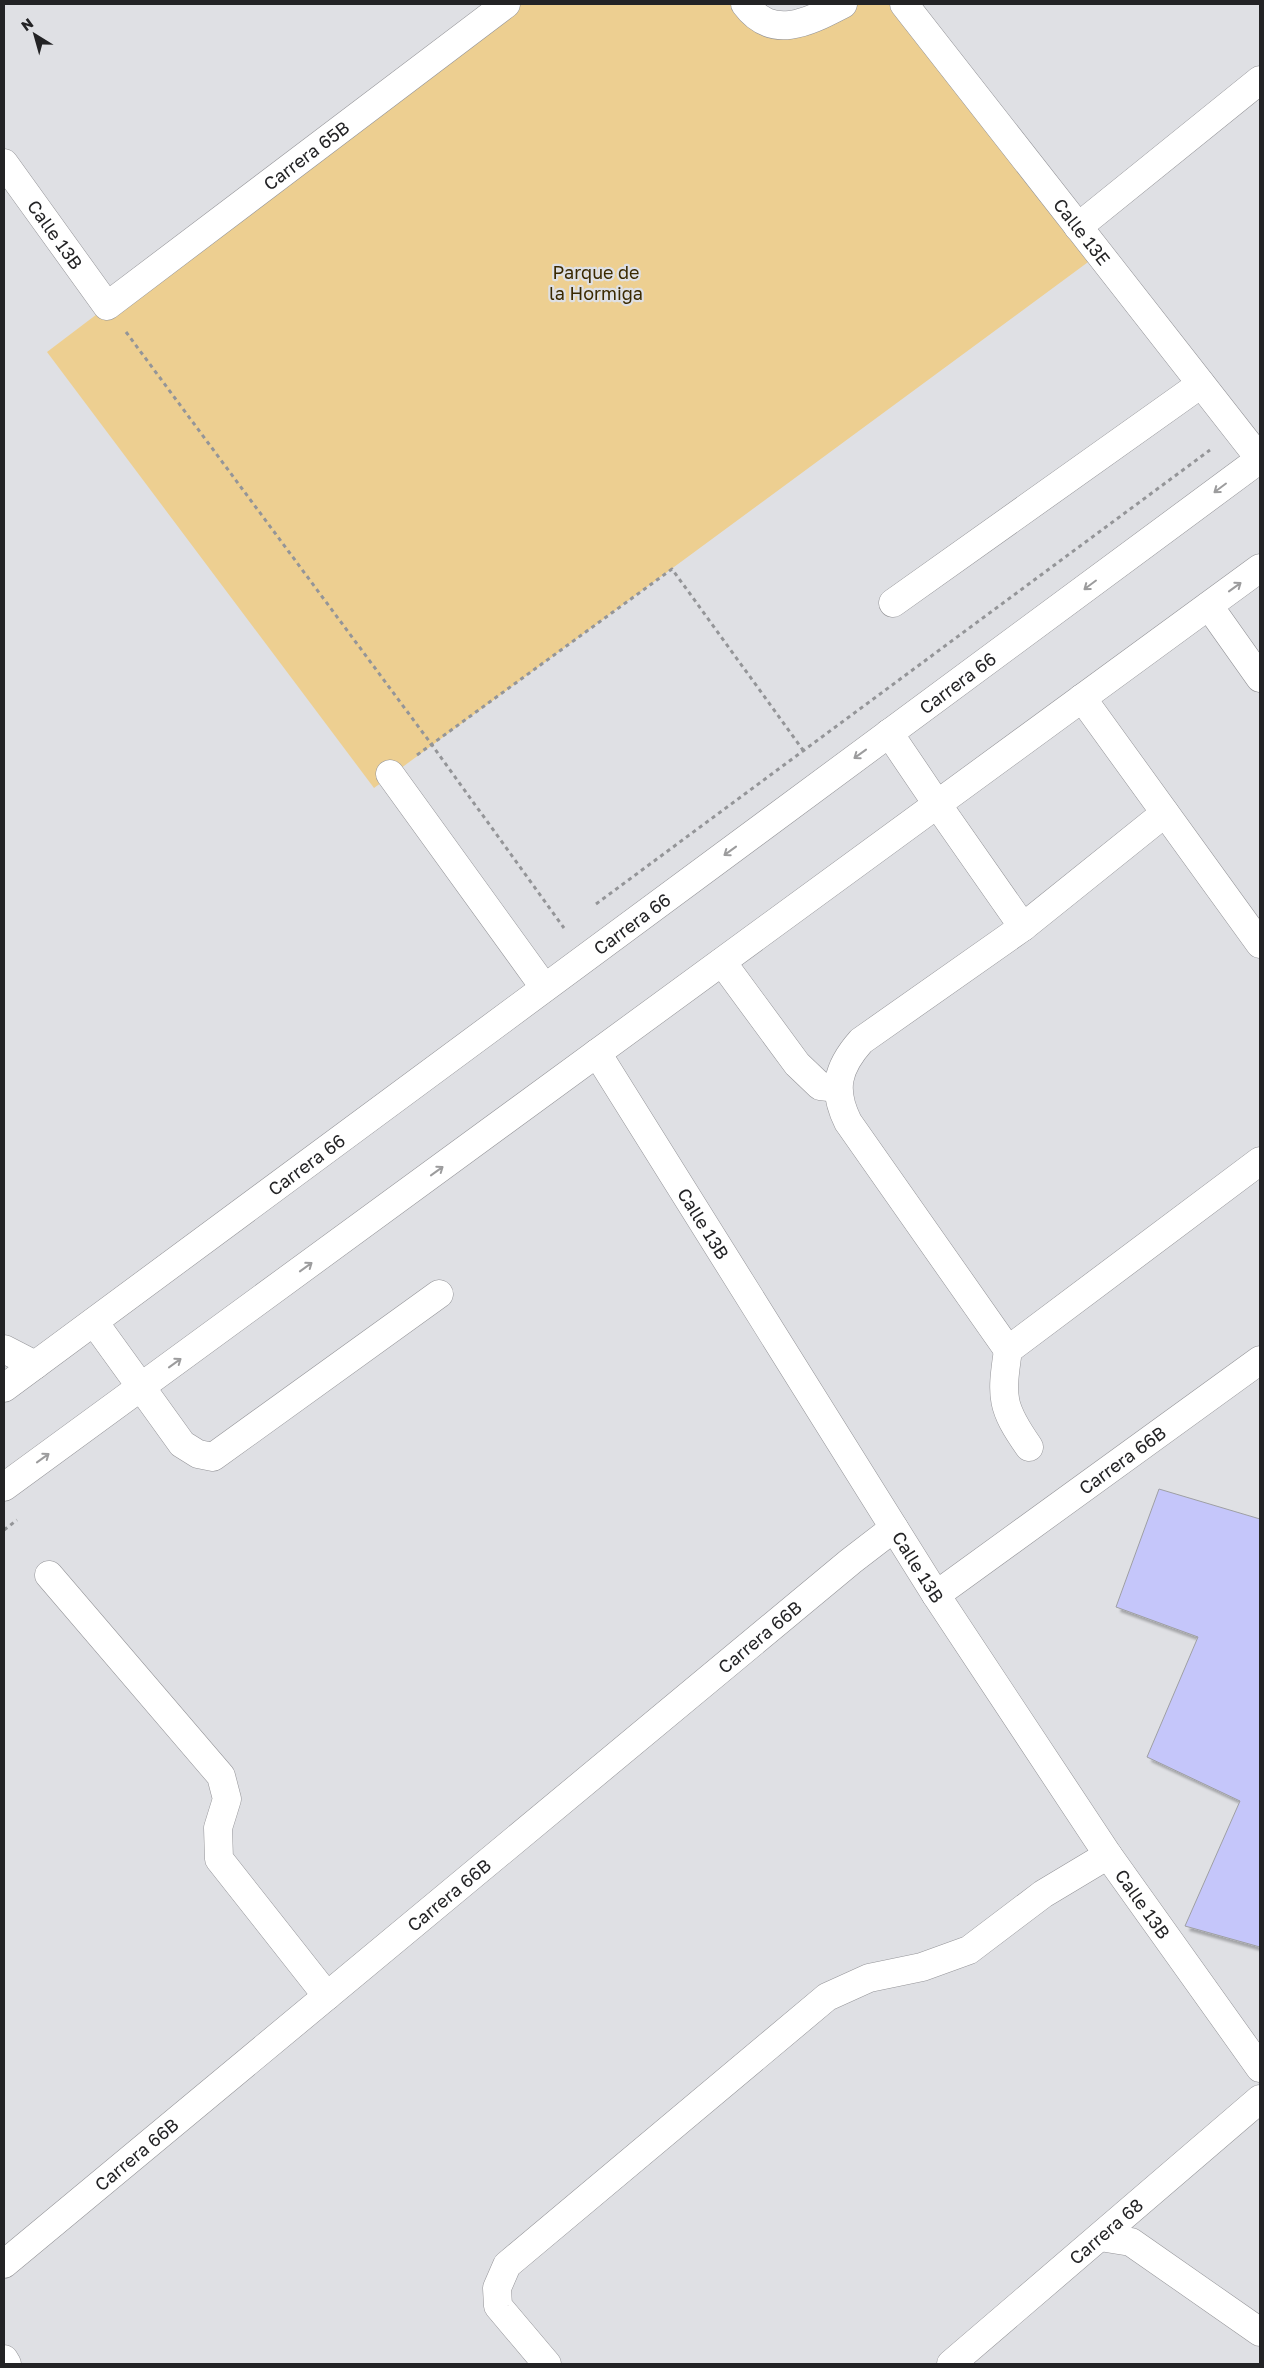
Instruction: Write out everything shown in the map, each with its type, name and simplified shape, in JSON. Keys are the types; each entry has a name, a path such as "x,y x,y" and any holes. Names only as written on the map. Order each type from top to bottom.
{"street":[{"name":"Carrera 65B","path":"106,306 506,4"},
{"path":"747,7 774,25 806,23 844,4"},
{"name":"Calle 13E","path":"904,4 1260,459"},
{"path":"1078,227 1260,80"},
{"name":"Calle 13B","path":"4,164 106,306"},
{"path":"893,604 1202,384"},
{"name":"Carrera 66","path":"4,1388 1260,459"},
{"path":"4,1487 1260,568"},
{"path":"1209,606 1260,678"},
{"path":"1082,698 1260,944"},
{"path":"889,733 1023,927"},
{"path":"390,774 544,988"},
{"path":"1029,1447 1013,1424 1004,1402 1004,1378 1008,1350 848,1122 840,1106 838,1088 845,1062 849,1054 861,1041 1023,927 1165,813"},
{"path":"722,962 796,1064 820,1086 838,1088"},
{"name":"Calle 13B","path":"597,1054 936,1595 1108,1855 1260,2068"},
{"path":"1008,1350 1260,1161"},
{"path":"94,1322 182,1444 198,1454 213,1457 439,1294"},
{"path":"4,1349 35,1366"},
{"name":"Carrera 66B","path":"936,1595 1260,1360"},
{"name":"Carrera 66B","path":"4,2264 835,1574 894,1528"},
{"path":"49,1575 220,1776 227,1800 218,1828 219,1859 327,1996"},
{"path":"546,2364 498,2306 497,2288 507,2265 827,1997 869,1978 922,1967 969,1950 1043,1894 1108,1855"},
{"name":"Carrera 68","path":"951,2364 1260,2099"},
{"path":"1100,2237 1131,2242 1260,2332"},
{"path":"4,2359 7,2364"}],"path":[{"path":"106,306 432,745 564,928"},
{"path":"432,745 672,569 803,750"}],"green space":[{"name":"Parque de la Hormiga","path":"506,4 745,4 775,25 843,4 904,4 1099,254 374,788 47,352"}],"building":[{"path":"1159,1489 1260,1519 1260,1947 1185,1926 1240,1801 1147,1757 1198,1637 1116,1607"}]}
